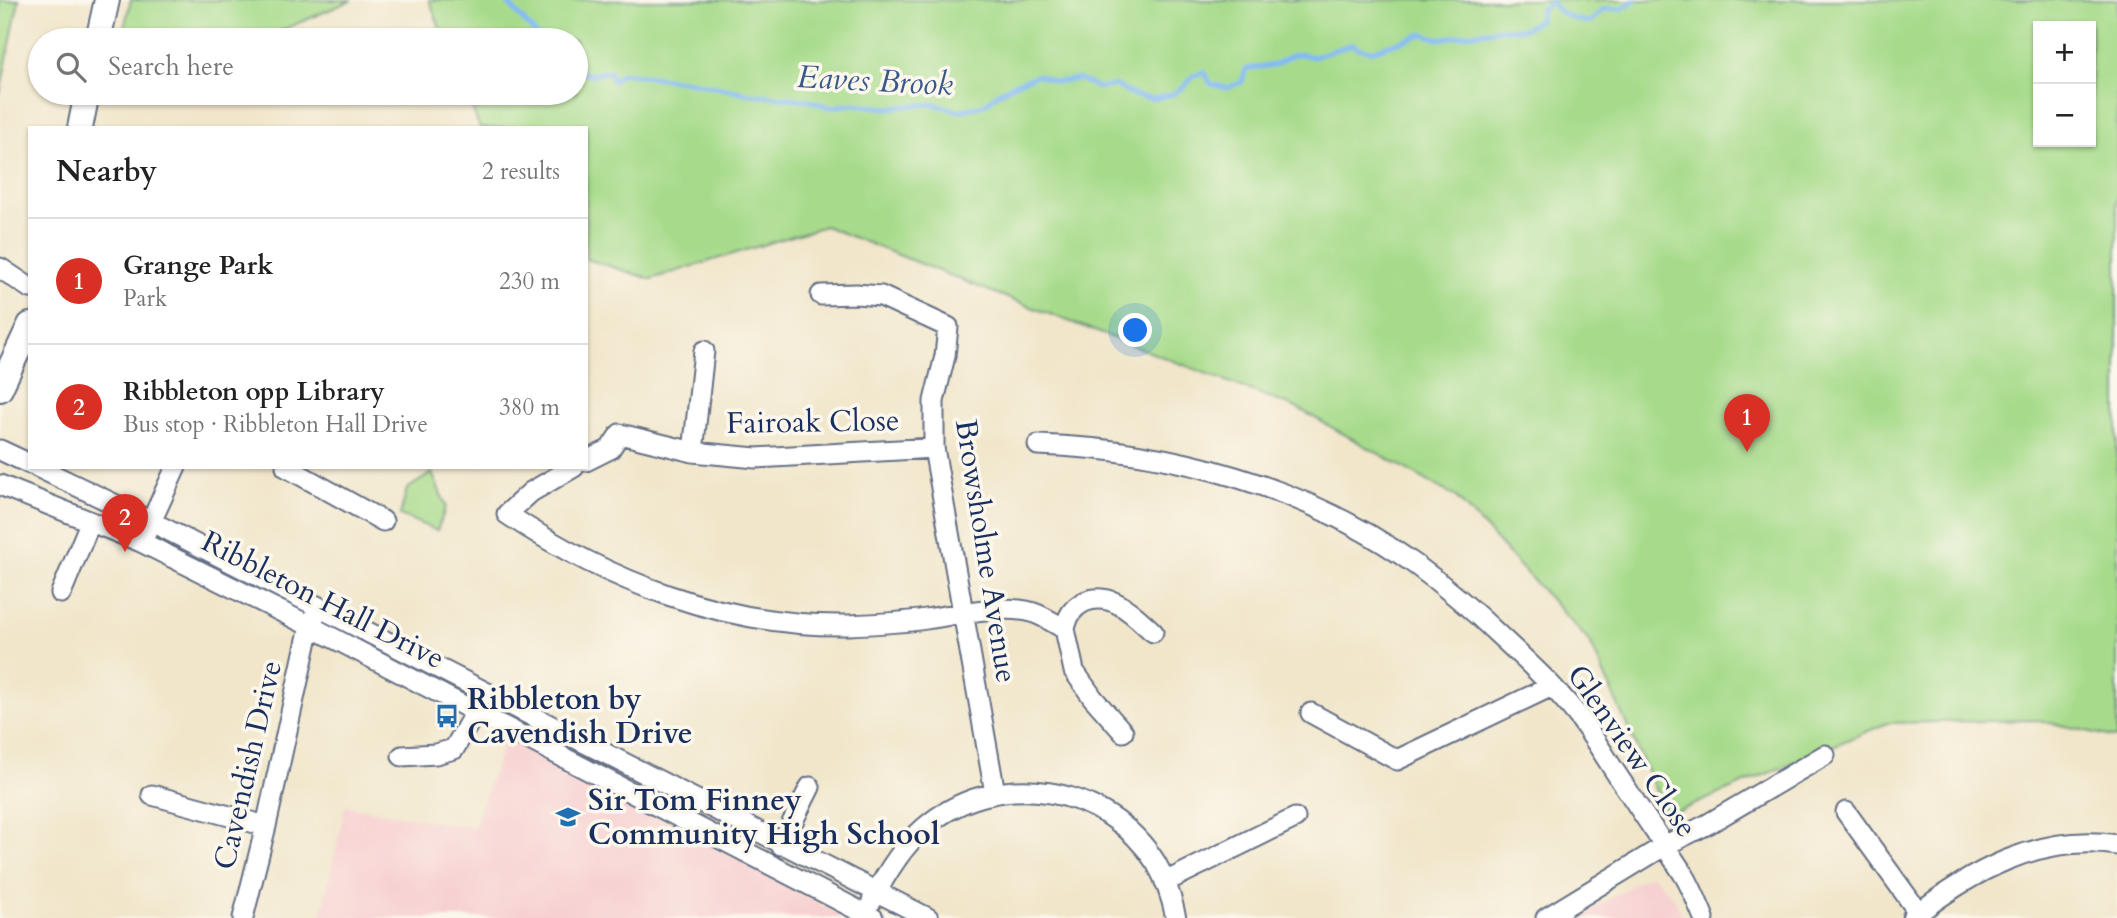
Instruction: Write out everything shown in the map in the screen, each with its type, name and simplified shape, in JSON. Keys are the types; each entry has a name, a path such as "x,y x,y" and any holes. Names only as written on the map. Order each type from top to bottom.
{"main road":[{"path":"101,28 107,0"},
{"path":"80,126 85,105"},
{"path":"0,389 28,329"}],"street":[{"path":"0,268 28,288"},
{"name":"Browsholme Avenue","path":"821,295 881,296 948,327 945,356 934,401 934,448 995,793"},
{"name":"Fairoak Close","path":"693,452 704,351"},
{"name":"Fairoak Close","path":"588,460 610,449 620,434 693,452 756,458 934,448"},
{"name":"Glenview Close","path":"1038,445 1161,458 1250,482 1321,510 1387,545 1441,583 1467,604 1552,686 1579,718 1685,877 1704,918"},
{"path":"0,450 28,463"},
{"name":"Ribbleton Hall Drive","path":"41,469 152,522 473,709 869,916"},
{"path":"141,542 175,469"},
{"path":"290,469 383,522"},
{"path":"571,469 531,492 507,514 538,534 649,590 726,612 765,619 844,625 910,621 990,608 1029,611 1065,628"},
{"name":"Ribbleton Hall Drive","path":"0,485 314,617 515,709 928,918"},
{"path":"61,593 90,523"},
{"path":"1123,732 1074,671 1065,628 1068,615 1074,608 1091,600 1109,600 1124,607 1153,632"},
{"name":"Cavendish Drive","path":"243,918 314,617"},
{"path":"1311,713 1397,760 1552,686"},
{"path":"402,756 436,754 454,749 470,721 473,709"},
{"path":"506,726 515,709"},
{"path":"1546,918 1664,846 1708,824 1825,755"},
{"path":"781,845 810,787"},
{"path":"869,916 877,892 898,858 924,828 957,806 1013,790 1049,792 1076,799 1117,820 1145,848 1165,882 1176,918"},
{"path":"152,795 266,826"},
{"path":"1846,812 1916,916 1979,872 2021,854 2061,845 2117,845"},
{"path":"1165,882 1295,818"}],"shaded area":[{"name":"Sir Tom Finney Community High School","path":"506,736 846,918 321,918 345,806 474,828"},
{"path":"1651,874 1674,898 1683,918 1577,918"}],"green space":[{"path":"0,0 19,0 0,93"},
{"path":"131,0 352,0 287,28 124,28"},
{"path":"429,0 2117,0 2117,738 2038,720 1887,723 1667,816 1590,642 1456,497 1297,408 825,226 651,279 588,260 588,126 479,126 471,105 588,105 588,28 440,28"},
{"path":"432,473 446,506 437,531 400,515 407,489"}],"waterway":[{"name":"Eaves Brook","path":"505,0 530,28"},
{"name":"Eaves Brook","path":"588,74 609,71 613,81 622,73 691,82 750,94 807,100 830,107 855,104 886,108 933,104 959,111 984,105 1016,83 1038,75 1056,82 1078,79 1099,88 1115,85 1133,95 1153,99 1173,94 1193,76 1204,72 1211,84 1227,88 1242,82 1246,69 1274,65 1293,55 1313,57 1353,44 1357,48 1371,51 1423,34 1439,39 1500,29 1524,29 1539,20 1541,10 1551,2 1568,16 1590,22 1604,9 1622,9 1635,0"}],"place":[{"name":"Grange Park","path":"1747,452"},
{"name":"Ribbleton opp Library","path":"125,552"},
{"name":"Ribbleton by Cavendish Drive","path":"447,716"},
{"name":"Sir Tom Finney Community High School","path":"568,817"}]}
